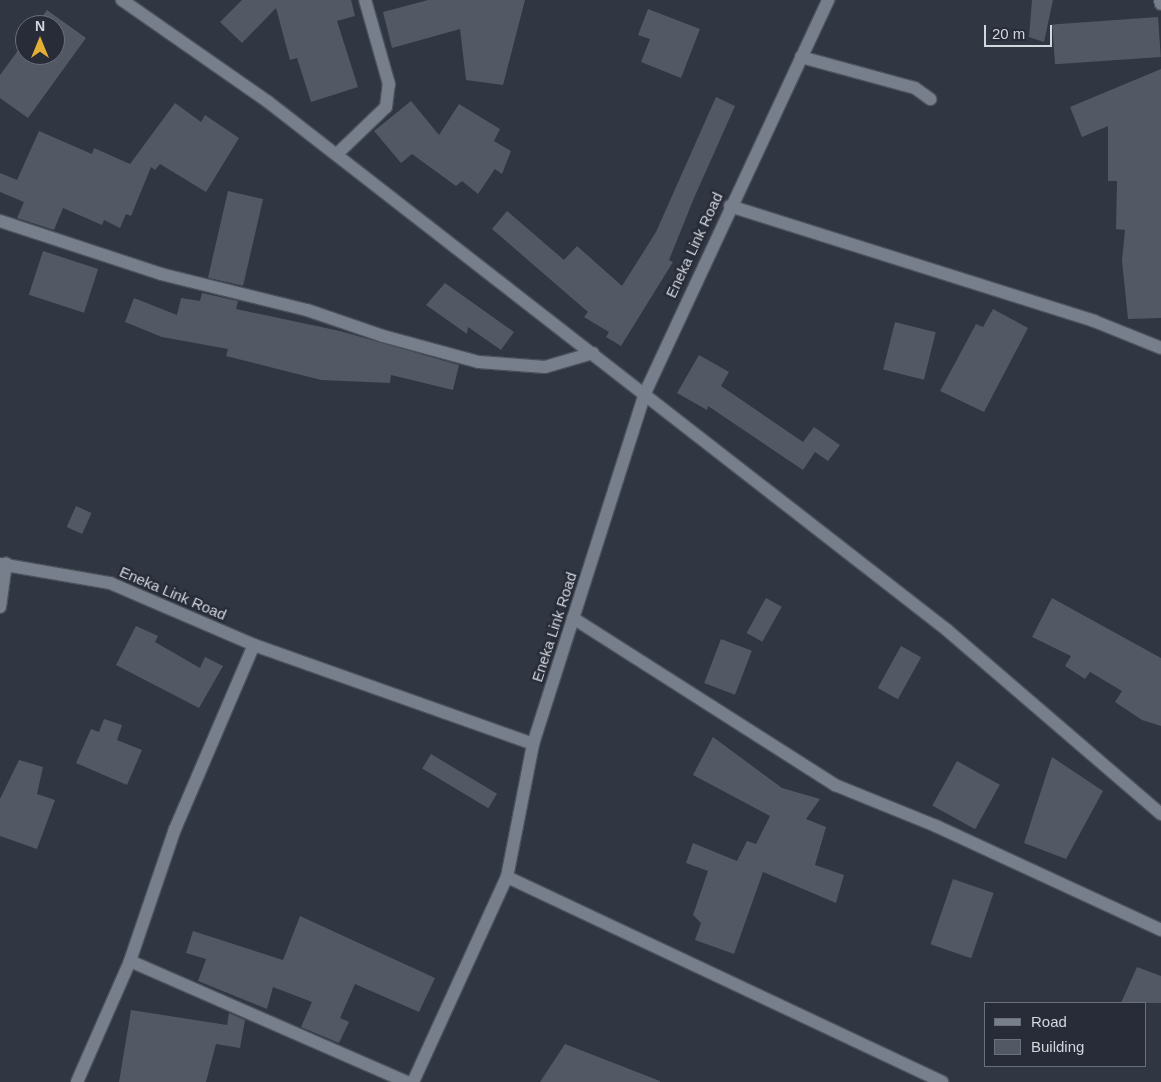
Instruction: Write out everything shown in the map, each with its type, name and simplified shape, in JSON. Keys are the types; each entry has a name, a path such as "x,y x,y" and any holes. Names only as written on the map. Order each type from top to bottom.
{"street":[{"path":"122,0 268,101 645,393 947,630 1161,814"},
{"path":"337,154 386,107 389,84 365,0"},
{"name":"Eneka Link Road","path":"3,563 110,582 254,646 533,744 645,393 730,206 828,0"},
{"path":"1160,0 1161,4"},
{"path":"801,57 915,88 930,99"},
{"path":"730,206 1094,321 1161,348"},
{"path":"0,221 162,274 307,310 383,336 479,362 545,367 593,353"},
{"path":"0,607 3,563"},
{"path":"573,618 835,785 936,826 1161,930"},
{"path":"77,1082 130,961 175,829 254,646"},
{"path":"413,1082 507,877 533,744"},
{"path":"507,877 942,1082"},
{"path":"130,961 408,1082"}],"building":[{"path":"242,0 351,0 355,16 337,21 358,87 311,102 297,58 290,60 276,8 242,43 220,22"},
{"path":"428,0 525,0 503,85 466,80 460,29 392,48 383,12"},
{"path":"1032,0 1053,0 1044,42 1029,37"},
{"path":"648,9 700,29 681,78 641,62 650,39 638,35"},
{"path":"47,10 54,15 43,15"},
{"path":"1158,17 1161,57 1055,64 1052,24"},
{"path":"65,23 86,38 28,118 0,98 0,75 15,55 15,65 65,65"},
{"path":"1161,69 1161,318 1128,319 1122,261 1125,230 1116,229 1117,181 1108,181 1108,126 1082,137 1070,107"},
{"path":"716,97 735,106 669,260 673,262 621,346 606,337 609,332 584,317 588,312 492,229 507,211 564,260 577,246 622,286 656,232"},
{"path":"411,101 439,135 459,104 500,129 494,141 511,151 502,174 495,169 478,194 462,181 456,186 412,154 401,163 374,131"},
{"path":"175,103 201,122 205,115 239,138 206,192 160,164 155,170 151,167 131,216 126,214 120,228 104,220 102,225 63,208 54,230 17,218 24,202 0,192 0,173 17,180 39,131 92,154 94,148 130,164"},
{"path":"228,191 263,199 243,286 208,278"},
{"path":"43,251 98,269 84,313 29,295"},
{"path":"445,283 514,332 501,350 468,327 467,334 426,305"},
{"path":"202,293 238,301 236,309 340,331 459,365 453,390 391,375 390,383 321,380 226,356 228,349 162,337 125,322 134,298 177,315 181,298 200,301"},
{"path":"993,309 1028,328 984,412 940,391 976,324 983,327"},
{"path":"895,322 936,332 924,380 883,370"},
{"path":"699,355 729,372 721,386 803,442 814,427 840,445 828,461 815,452 803,470 708,406 707,410 677,393"},
{"path":"76,506 92,513 82,534 67,527"},
{"path":"766,598 782,607 762,642 747,633"},
{"path":"1052,598 1161,658 1161,726 1142,720 1115,702 1122,691 1090,672 1085,679 1065,666 1071,656 1032,637"},
{"path":"136,626 158,636 155,642 200,668 205,657 223,666 199,708 116,665"},
{"path":"721,639 752,651 735,695 704,683"},
{"path":"901,646 921,657 898,699 878,688"},
{"path":"104,719 122,725 117,740 142,750 127,785 76,763 91,729 99,732"},
{"path":"713,737 782,788 820,799 806,819 826,827 815,865 844,875 836,903 763,872 734,954 695,940 701,923 693,915 708,871 686,863 693,843 737,861 747,841 756,844 770,816 693,775"},
{"path":"431,754 497,794 488,808 422,769"},
{"path":"1052,757 1103,791 1066,859 1024,843"},
{"path":"19,760 43,767 37,794 55,800 37,849 0,836 0,799"},
{"path":"957,761 1000,785 975,829 932,806"},
{"path":"953,879 994,893 971,958 931,944"},
{"path":"300,916 435,978 419,1012 355,984 340,1018 349,1022 339,1043 301,1027 312,1002 273,987 267,1009 198,981 206,959 186,953 193,931 283,960"},
{"path":"1137,967 1161,976 1161,1003 1121,1002"},
{"path":"131,1010 227,1025 229,1013 245,1020 240,1048 216,1044 206,1082 119,1082"},
{"path":"565,1044 660,1081 660,1082 540,1082"}]}
